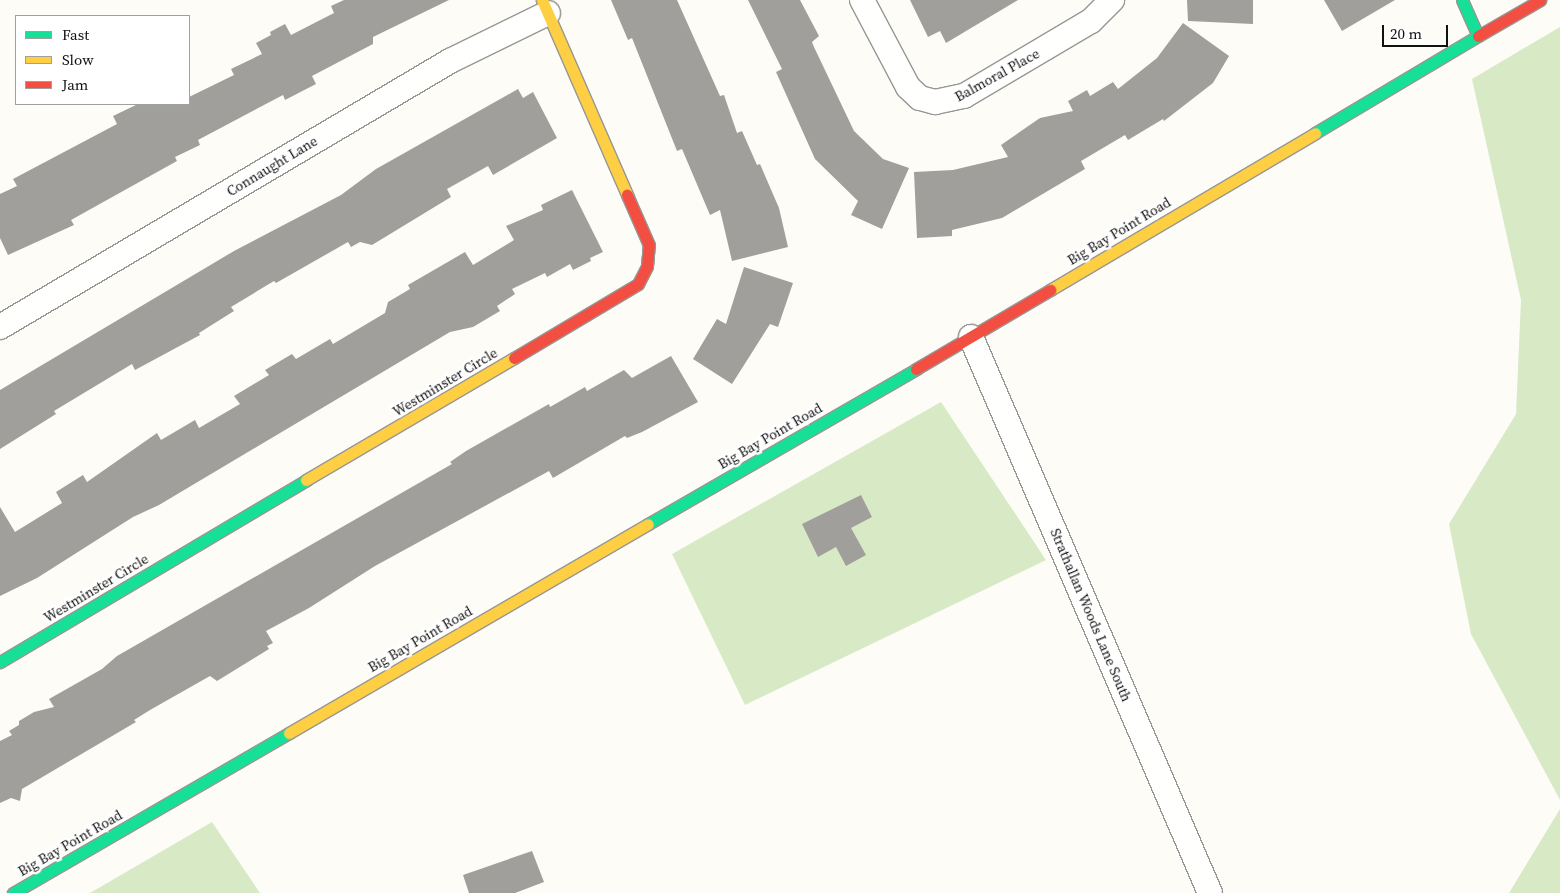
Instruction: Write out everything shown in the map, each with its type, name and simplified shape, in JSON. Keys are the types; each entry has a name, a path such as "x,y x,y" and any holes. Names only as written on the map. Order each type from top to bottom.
{"main road":[{"path":"1462,0 1478,36"},
{"name":"Big Bay Point Road","path":"13,893 971,337 1540,0"},
{"name":"Westminster Circle","path":"0,662 638,284 648,266 649,245 545,6"}],"street":[{"name":"Balmoral Place","path":"862,0 908,87 920,98 935,102 964,96 1092,21 1112,0"},
{"name":"Connaught Lane","path":"0,326 545,6"},
{"name":"Strathallan Woods Lane South","path":"971,337 1210,893"}],"green space":[{"path":"1560,27 1560,800 1471,634 1449,524 1516,414 1521,300 1472,79"},
{"path":"941,402 1046,560 745,705 672,554"},
{"path":"1560,809 1560,893 1509,893"},
{"path":"212,822 260,893 90,893"}],"building":[{"path":"344,0 449,0 373,37 373,44 312,76 316,84 285,100 283,95 198,140 200,145 175,157 177,161 71,220 74,225 8,255 0,238 0,194 17,186 13,179 117,124 113,116 136,105 190,105 190,97 234,75 231,69 262,54 256,43 271,35 270,32 285,24 291,35 334,13 331,6"},
{"path":"611,0 677,0 720,96 724,95 737,133 742,131 757,165 760,164 779,208 788,247 732,261 720,210 710,215 682,149 677,151 632,38 628,40"},
{"path":"748,0 800,0 819,36 812,42 814,47 854,131 883,159 909,168 882,229 851,215 858,201 815,159 776,72 782,69"},
{"path":"910,0 1018,0 946,43 940,31 928,37"},
{"path":"1187,0 1253,0 1253,24 1188,21"},
{"path":"1324,0 1395,0 1342,31"},
{"path":"1183,23 1229,56 1213,83 1164,121 1163,119 1128,140 1125,135 1081,161 1085,169 1002,218 952,230 952,236 917,238 914,172 953,170 1008,157 1001,145 1040,118 1073,111 1068,101 1087,90 1090,96 1113,82 1118,89 1157,58"},
{"path":"518,89 523,98 533,92 557,138 493,175 488,166 447,189 451,197 372,245 360,242 351,247 348,242 276,283 274,281 231,307 234,311 199,333 200,335 135,370 132,364 54,411 56,414 0,449 0,390 234,251 341,195 376,169"},
{"path":"572,190 603,252 590,258 591,261 573,270 570,264 547,277 545,273 512,289 515,294 497,306 500,311 473,327 450,332 159,505 133,517 37,578 0,596 0,507 15,532 62,503 56,492 83,475 87,482 157,433 161,440 195,420 199,428 240,404 234,396 269,375 265,370 292,354 296,359 330,339 333,344 385,313 388,302 410,289 408,285 465,252 473,265 514,240 506,226 543,210 541,205"},
{"path":"744,267 793,283 778,327 770,324 732,384 693,359 717,319 726,324"},
{"path":"671,356 698,402 642,432 627,438 625,436 553,478 549,471 375,566 309,608 266,631 273,643 267,646 269,649 217,681 210,676 150,710 134,720 136,722 22,789 20,801 11,798 0,803 0,741 12,735 9,731 19,725 19,721 34,712 54,707 49,699 102,669 117,656 452,464 450,462 466,451 549,404 550,407 585,387 587,391 624,370 632,378"},
{"path":"861,495 872,517 851,528 866,555 846,566 836,547 818,557 802,524"},
{"path":"532,851 544,882 515,893 469,893 463,875"}],"traffic: fast":[{"path":"1315,133 1478,36 1462,0"},
{"path":"648,524 916,369"},
{"path":"0,662 306,480"},
{"path":"13,893 289,733"}],"traffic: slow":[{"path":"542,0 627,195"},
{"path":"1050,290 1315,133"},
{"path":"306,480 514,358"},
{"path":"289,733 648,524"}],"traffic: jam":[{"path":"1478,36 1540,0"},
{"path":"514,358 638,284 647,266 649,245 627,195"},
{"path":"916,369 1050,290"}]}
